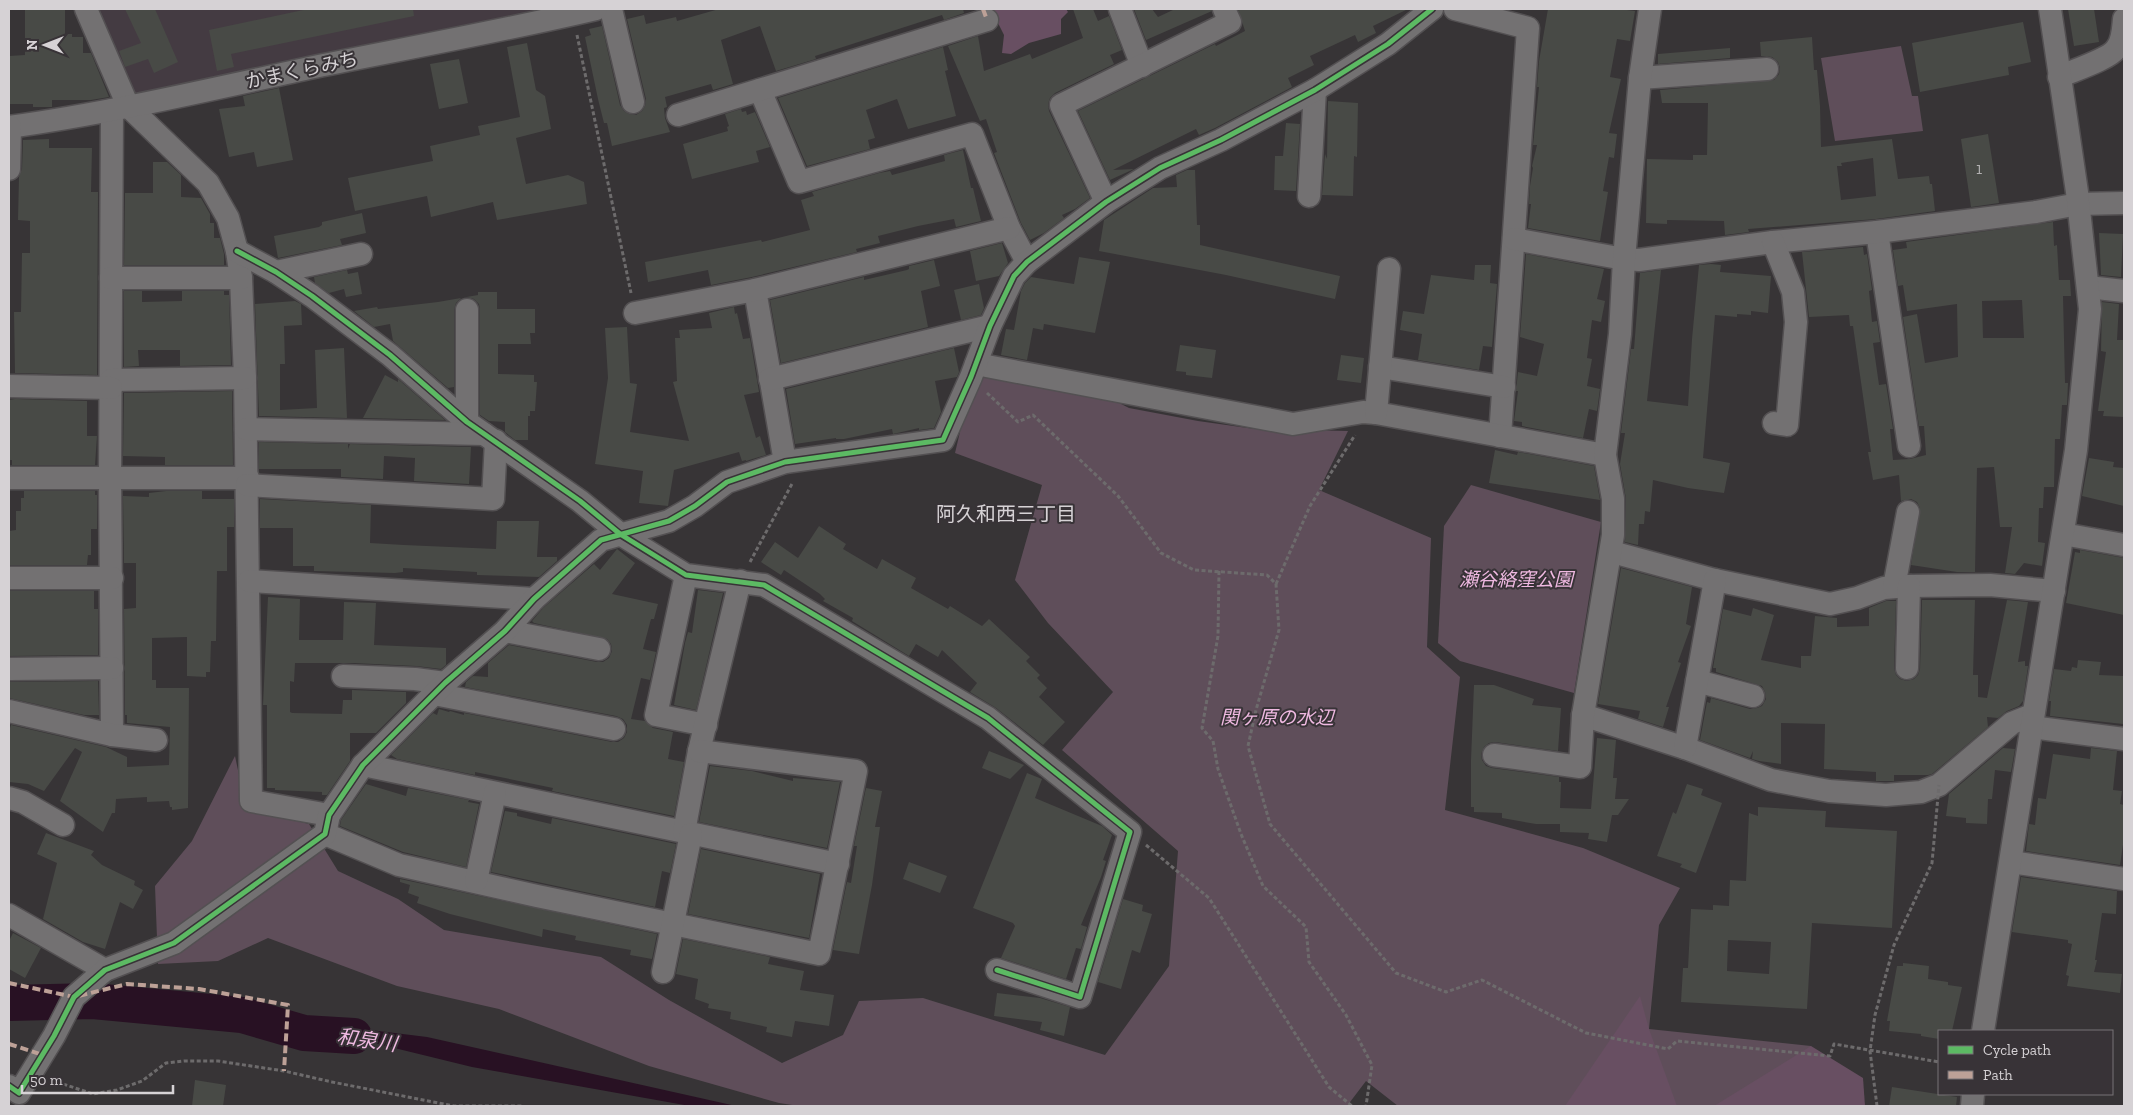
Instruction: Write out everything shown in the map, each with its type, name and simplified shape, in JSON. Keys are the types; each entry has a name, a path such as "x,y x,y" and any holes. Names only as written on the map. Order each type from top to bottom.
{"street":[{"path":"86,9 120,108 111,278 112,735"},
{"path":"611,9 633,102"},
{"path":"1120,9 1142,66"},
{"path":"1106,202 1060,105 1230,22 1224,9"},
{"path":"15,1095 54,1036 74,997 105,970 174,943 327,824 363,765 440,689 505,631 534,599 601,540 669,521 695,506 727,482 795,461 943,440 990,326 1014,276 1027,262 1106,202 1160,168 1230,136 1315,90 1388,44 1432,9"},
{"path":"1455,9 1528,28 1500,436"},
{"path":"1494,755 1580,767 1583,715 1612,552 1613,499 1605,455 1620,334 1624,259 1640,78 1650,9"},
{"path":"1983,1030 2082,409 2090,310 2078,204 2050,9"},
{"name":"かまくらみち","path":"9,127 120,108 586,10"},
{"path":"2059,77 2107,57 2116,49 2122,37 2124,19"},
{"path":"678,115 987,20"},
{"path":"1640,78 1767,69"},
{"path":"760,90 798,182 972,134 1010,228 1027,262"},
{"path":"1309,196 1315,90"},
{"path":"120,108 208,183 228,218 237,251 241,278 248,482 251,801 327,824 399,865 819,954 856,771 700,751"},
{"path":"9,127 9,170"},
{"path":"1514,238 1638,260 1772,242 1877,232 2036,212 2078,204 2124,203"},
{"path":"635,313 755,290 1010,228"},
{"path":"1877,232 1909,446"},
{"path":"1772,242 1793,292 1796,322 1789,426"},
{"path":"237,251 276,272 312,296 390,355 482,433 580,501 620,534 686,576 764,584 988,718 1130,832 1080,997 997,970"},
{"path":"276,272 361,254"},
{"path":"1372,413 1380,367 1389,269"},
{"path":"111,278 241,278"},
{"path":"2088,288 2124,292"},
{"path":"755,290 770,379 795,461"},
{"path":"9,478 110,478 248,482 493,499 482,433 467,310"},
{"path":"770,379 990,326"},
{"path":"1380,367 1504,387"},
{"path":"973,371 1293,424 1372,413 1605,455"},
{"path":"9,386 245,378"},
{"path":"246,429 482,433"},
{"path":"1907,668 1901,586 1908,512"},
{"path":"2063,534 2124,545"},
{"path":"1612,552 1715,580 1830,604 1901,586 1990,585 2054,591"},
{"path":"686,576 656,715 706,725"},
{"path":"9,578 112,578"},
{"path":"1685,748 1715,580"},
{"path":"249,581 534,599"},
{"path":"663,972 700,751 740,581"},
{"path":"505,631 599,649"},
{"path":"9,669 112,668"},
{"path":"343,676 415,678 440,689 614,729"},
{"path":"1697,681 1753,696"},
{"path":"9,711 112,735 156,740"},
{"path":"1583,715 1685,748 1771,780 1829,791 1886,795 1921,792 1939,785 2012,723 2027,717 2032,722 2124,739"},
{"path":"363,765 838,864"},
{"path":"476,881 495,793"},
{"path":"9,798 23,802 63,825"},
{"path":"2011,862 2124,880"},
{"path":"9,914 105,970"}],"path":[{"path":"586,10 635,313"},
{"path":"973,371 1018,422 1033,415 1118,496 1161,553 1194,570 1267,575 1276,584"},
{"path":"1372,413 1310,506 1276,584 1279,630 1256,710 1248,746 1270,824 1396,973 1446,992 1482,980 1586,1033 1668,1049 1677,1041 1830,1056 1834,1044 1938,1062"},
{"path":"740,581 795,461"},
{"path":"1219,571 1218,636 1202,728 1213,741 1218,770 1241,834 1263,886 1306,927 1309,962 1346,1016 1372,1066 1366,1106"},
{"path":"1877,1106 1870,1051 1875,1016 1894,945 1932,864 1939,785"},
{"path":"1130,832 1209,898 1329,1087 1352,1106"},
{"path":"32,1072 93,1094 117,1090 142,1081 166,1063 184,1060 218,1060 284,1071 454,1106 522,1106"}],"shaded area":[{"path":"91,9 533,9 533,11 128,95"},
{"path":"991,9 1066,9 1068,12 1061,19 1061,34 1029,43 1011,54 1002,53 1004,35"},
{"path":"1640,996 1649,1029 1677,1106 1565,1106"},
{"path":"1811,1046 1863,1078 1865,1106 1714,1106"}],"green space":[{"path":"1901,46 1912,96 1918,96 1923,131 1835,141 1821,58"},
{"name":"関ヶ原の水辺","path":"976,364 1084,385 1129,408 1198,421 1255,429 1348,431 1319,490 1431,538 1427,647 1460,677 1445,810 1583,848 1680,888 1659,925 1649,1029 1811,1046 1798,1106 1398,1106 1366,1081 1347,1106 799,1106 779,1103 649,1066 499,1009 397,986 268,938 218,961 158,964 155,886 192,841 235,756 246,808 309,824 338,871 398,899 444,930 601,957 669,1000 782,1063 843,1035 859,1001 923,998 1105,1055 1169,966 1178,851 1062,750 1113,692 1048,623 1015,580 1042,485 955,453"},
{"name":"瀬谷絡窪公園","path":"1471,485 1601,522 1574,693 1460,661 1438,643 1444,526"}],"water":[{"path":"338,1026 427,1037 736,1106 690,1106 472,1067 374,1043 317,1039 304,1033"}],"building":[{"path":"25,9 65,9 65,34 72,34 72,37 83,37 83,53 91,53 109,97 91,100 52,100 52,107 33,107 33,104 9,104 9,56 25,55"},
{"path":"125,9 155,9 178,62 154,73 148,59 125,67 119,51 141,43"},
{"path":"308,9 413,9 414,16 231,54 234,67 217,71 209,30"},
{"path":"719,9 963,9 964,13 944,20 942,15 815,56 816,59 776,71 760,26 721,40 733,84 713,90 711,84 665,97 667,107 664,108 665,118 670,132 612,146 607,123 604,123 598,99 585,37 591,35 589,29 602,26 620,105 624,111 636,115 642,111 646,99 627,19 644,15 646,24 676,17 677,21"},
{"path":"1073,9 1093,9 1098,21 1109,16 1122,50 1110,55 1114,64 1055,93 1050,98 1048,104 1049,111 1090,198 1075,209 1062,215 1064,218 1044,233 1030,240 1021,223 994,153 997,152 986,119 980,121 948,46 978,36 984,71 1030,54 1032,59 1083,38"},
{"path":"1134,9 1152,9 1158,17 1175,9 1211,9 1212,11 1146,40"},
{"path":"1238,9 1408,9 1373,26 1376,33 1358,42 1355,35 1310,56 1314,65 1288,78 1292,87 1215,128 1199,135 1196,129 1113,170 1134,169 1110,180 1078,111 1245,31"},
{"path":"1548,9 1619,9 1635,11 1630,41 1617,39 1610,77 1621,79 1609,133 1617,134 1614,158 1609,157 1603,191 1608,192 1600,241 1528,228 1532,166 1537,145 1533,145 1539,87 1537,87 1539,61"},
{"path":"2068,9 2094,9 2099,42 2074,46"},
{"path":"2023,22 2031,62 2008,67 2009,75 1920,92 1912,43"},
{"path":"1812,37 1814,70 1817,70 1820,106 1821,147 1892,139 1898,179 1929,176 1930,184 1932,184 1935,211 1876,219 1748,229 1749,232 1725,235 1724,221 1667,220 1667,224 1646,223 1647,159 1693,160 1693,155 1707,155 1708,103 1662,103 1660,90 1774,80 1779,74 1778,62 1772,57 1761,56 1760,42","holes":["1873,158 1876,196 1841,200 1837,166 1842,166 1841,163"]},
{"path":"527,43 536,90 545,96 551,129 516,138 526,184 568,175 584,182 587,204 497,220 493,202 431,217 427,196 355,211 348,178 433,161 430,146 480,135 478,126 520,117 507,47"},
{"path":"943,47 948,70 945,71 956,116 908,129 897,99 866,110 875,138 868,140 870,149 807,166 778,98"},
{"path":"1730,48 1730,58 1658,64 1658,54"},
{"path":"459,59 468,103 439,109 430,64"},
{"path":"279,88 293,160 257,167 254,152 229,157 219,109 245,106 243,96"},
{"path":"1328,101 1358,103 1357,157 1354,156 1353,196 1322,195 1325,154 1327,159"},
{"path":"741,109 742,112 746,111 747,115 755,112 770,147 756,151 759,162 692,179 683,144 728,131 727,127 729,126 725,114"},
{"path":"1286,123 1300,124 1296,191 1274,190 1275,156 1283,156"},
{"path":"1988,134 1999,203 1971,207 1961,139"},
{"path":"49,139 49,148 92,148 91,192 98,192 97,375 15,373 14,312 21,312 22,253 30,253 30,221 18,220 19,177 22,169 23,140"},
{"path":"963,150 971,188 973,188 981,221 956,227 954,219 918,226 878,236 880,243 856,249 857,252 711,285 708,270 648,282 645,262 761,240 762,242 810,230 801,200 814,196 812,192 879,173 890,171 892,175 945,161 944,155"},
{"path":"153,162 167,162 181,175 181,197 201,198 210,214 210,223 214,223 214,238 220,238 224,254 224,265 124,265 125,193 153,193"},
{"path":"1187,170 1195,170 1197,225 1200,225 1200,245 1340,276 1335,299 1226,275 1099,251 1104,220 1153,188 1177,187 1176,175"},
{"path":"362,213 366,233 340,239 342,245 278,258 274,236 319,227 322,225 322,222"},
{"path":"2053,222 2054,246 2057,245 2059,280 2070,280 2071,296 2063,296 2065,383 2068,383 2067,405 2062,405 2060,439 2055,439 2054,487 2044,487 2043,508 2039,508 2038,542 2045,543 2042,566 2024,563 2015,574 2005,573 2012,527 2000,527 1994,467 1977,468 1975,572 1957,572 1911,565 1920,508 1917,502 1911,499 1901,501 1899,475 1873,480 1868,452 1871,452 1853,326 1850,326 1849,315 1809,317 1802,252 1863,247 1864,255 1867,254 1872,290 1869,291 1872,322 1877,321 1880,342 1873,343 1879,385 1886,384 1893,429 1890,429 1893,460 1910,459 1926,455 1924,426 1919,426 1903,317 1917,314 1925,363 1958,357 1957,304 1907,311 1903,285 1898,286 1893,250 1907,248 1906,242","holes":["2022,300 2024,338 1983,338 1982,301"]},
{"path":"2099,233 2123,234 2121,277 2101,275"},
{"path":"1002,243 1008,263 999,276 976,281 970,251"},
{"path":"1526,254 1604,269 1597,299 1605,301 1601,322 1592,320 1587,358 1592,359 1587,386 1600,389 1597,411 1589,409 1583,438 1522,426 1522,422 1514,421 1518,391 1516,391 1518,372 1537,376 1544,344 1520,337"},
{"path":"1079,257 1110,262 1095,333 1044,324 1043,330 1033,328 1027,360 1001,355 1006,329 1014,330 1021,291 1025,283 1031,277 1074,284"},
{"path":"934,260 940,286 921,291 928,327 781,363 770,300 864,277 864,280 907,270 909,266"},
{"path":"1475,265 1491,265 1490,283 1497,284 1492,347 1483,346 1479,370 1418,360 1422,334 1400,330 1403,311 1424,314 1431,275 1474,280"},
{"path":"1699,265 1721,265 1720,272 1771,276 1768,313 1751,311 1751,315 1737,314 1737,317 1715,315 1703,458 1730,463 1724,493 1688,488 1653,480 1650,512 1645,511 1644,524 1639,524 1638,545 1625,542 1626,499 1620,464 1625,433 1621,433 1631,349 1634,349 1640,273 1661,270 1647,401 1688,406"},
{"path":"347,270 348,274 358,272 362,294 346,297 344,289 329,293 315,283 314,277"},
{"path":"979,284 984,308 981,315 961,320 954,290"},
{"path":"124,291 142,291 142,302 182,301 182,291 224,291 224,295 229,295 231,365 180,366 180,350 138,350 139,366 124,367"},
{"path":"478,292 497,292 497,309 535,309 535,333 530,333 531,344 498,344 498,374 534,375 534,382 537,382 535,411 530,411 530,416 528,416 528,440 515,440 505,432 505,422 489,421 480,415 480,310 479,304 474,299 461,298 456,303 454,310 454,387 448,388 393,341 390,324 374,327 354,311 377,307 378,309 438,302 478,295"},
{"path":"295,301 301,304 302,325 284,326 285,364 280,364 280,410 317,408 315,350 344,348 347,418 259,416 255,304"},
{"path":"2102,302 2119,304 2117,340 2124,340 2124,417 2103,416 2104,411 2098,411 2106,352 2101,351"},
{"path":"734,307 743,339 750,338 759,392 744,395 756,438 760,436 766,455 742,461 739,452 674,470 668,506 639,503 643,471 595,464 608,378 605,328 627,327 630,383 637,384 630,432 689,441 673,382 677,381 675,338 680,338 679,330 712,328 709,313"},
{"path":"1180,345 1216,350 1212,378 1186,375 1186,372 1176,371"},
{"path":"954,348 959,372 957,377 935,381 941,412 934,428 919,430 919,428 893,434 892,429 844,439 836,438 795,444 786,389"},
{"path":"1341,355 1364,358 1361,383 1337,380"},
{"path":"385,375 398,382 398,379 445,420 363,418"},
{"path":"232,391 233,465 165,465 165,457 123,456 124,393"},
{"path":"9,400 87,401 87,436 97,436 95,465 12,465 12,460 9,460"},
{"path":"259,442 348,444 348,449 350,444 471,447 469,484 414,481 415,458 384,456 383,479 341,477 341,469 259,469"},
{"path":"1495,450 1517,455 1518,452 1594,466 1600,500 1489,483"},
{"path":"2089,458 2114,462 2113,467 2124,468 2124,506 2082,496"},
{"path":"24,491 95,491 95,495 97,495 97,529 91,529 91,555 88,555 87,565 9,565 9,531 16,530 16,511 21,511 21,498 24,498"},
{"path":"202,491 202,499 234,499 234,527 227,527 227,571 217,571 216,641 211,641 210,672 206,672 206,677 187,676 187,637 152,638 152,680 156,680 156,688 189,688 188,808 172,810 169,801 147,802 147,797 116,799 115,813 112,813 103,832 60,801 82,752 75,748 44,791 28,784 9,782 9,731 11,725 106,747 127,757 127,767 169,765 170,727 127,723 127,715 125,715 124,609 136,608 136,563 124,563 123,496 149,497 149,493"},
{"path":"260,499 371,505 370,543 496,549 497,521 539,521 537,557 557,557 557,561 539,577 477,575 477,572 403,568 403,572 395,573 314,571 314,566 293,566 293,528 260,528"},
{"path":"819,526 846,544 843,549 877,569 882,559 916,578 911,588 948,609 950,606 982,626 989,619 1030,657 1026,661 1040,675 1037,678 1047,688 1039,697 1065,722 1043,745 996,708 970,692 977,683 942,650 938,657 916,644 909,656 852,621 853,618 823,601 825,599 820,594 784,570 781,575 761,562 775,542 798,558"},
{"path":"617,549 635,563 612,594 658,604 654,619 651,619 643,649 656,652 650,680 641,678 631,719 645,721 653,728 673,732 668,759 684,762 674,816 552,791 553,788 505,778 475,772 475,775 397,759 391,755 433,713 437,715 439,709 612,742 618,742 624,738 627,732 627,725 623,719 616,716 465,687 466,682 473,676 488,677 488,663 509,645 597,662 603,662 609,658 612,651 611,644 607,639 532,621 543,608 594,564 600,570"},
{"path":"2080,550 2124,558 2124,615 2066,603 2075,552 2080,553"},
{"path":"1621,568 1692,587 1686,624 1691,626 1678,662 1681,663 1666,707 1669,707 1663,727 1638,719 1640,711 1598,704"},
{"path":"698,590 723,593 696,710 674,705 685,643 688,632 692,633"},
{"path":"9,591 94,591 94,609 98,609 98,655 9,656"},
{"path":"268,597 300,599 299,640 343,640 344,602 376,603 374,645 446,648 446,665 441,669 353,663 295,663 294,682 290,681 290,712 292,713 342,714 343,700 352,700 352,690 406,692 406,703 376,733 350,733 350,761 327,795 322,795 322,792 267,788 267,705 263,705"},
{"path":"1922,600 1975,600 1973,675 1978,675 1978,697 1987,698 2007,600 2028,602 2018,662 2025,661 2025,666 2028,666 2023,701 2019,706 2007,711 1998,718 1987,717 1988,727 1932,774 1894,775 1894,781 1876,781 1876,772 1824,769 1825,724 1781,723 1781,764 1752,759 1753,751 1750,758 1700,740 1707,702 1710,703 1711,698 1750,709 1762,706 1766,699 1762,686 1716,672 1716,668 1713,668 1723,609 1751,616 1753,608 1774,615 1761,660 1801,668 1801,656 1811,656 1815,616 1837,618 1837,627 1869,626 1869,608 1886,601 1896,601 1894,668 1896,675 1900,679 1907,681 1914,679 1920,669"},
{"path":"2078,660 2101,662 2099,675 2124,676 2123,724 2050,716 2051,701 2049,701 2054,669 2071,671 2072,667 2077,668"},
{"path":"98,681 99,715 84,715 9,698 9,682"},
{"path":"1474,685 1494,685 1534,699 1532,705 1561,708 1558,751 1495,742 1489,743 1484,747 1481,754 1486,766 1492,768 1559,777 1559,782 1561,782 1560,808 1591,809 1597,738 1616,740 1613,778 1617,778 1615,799 1629,799 1618,815 1612,815 1607,842 1588,839 1589,833 1560,832 1560,824 1536,824 1502,818 1502,813 1474,812 1474,807 1471,807 1471,760"},
{"path":"2003,748 2015,749 2011,772 1995,770 1992,799 1988,799 1987,824 1966,823 1966,818 1946,816 1949,794"},
{"path":"2091,748 2117,751 2113,790 2122,791 2120,804 2124,805 2124,838 2120,865 2026,851 2029,824 2035,825 2038,798 2046,799 2053,754 2090,759"},
{"path":"989,751 1024,765 1010,779 982,768"},
{"path":"710,766 752,771 793,781 793,778 840,782 827,848 699,822"},
{"path":"1027,773 1042,779 1035,798 1102,826 1112,835 1103,860 1106,861 1101,877 1081,925 1087,927 1081,949 1076,948 1066,979 1001,958 1015,926 1013,923 973,908"},
{"path":"366,784 406,796 408,788 469,800 468,802 479,804 466,867 403,852 340,826 341,820"},
{"path":"1687,784 1703,789 1701,795 1722,803 1696,873 1680,867 1682,864 1657,856 1673,812 1676,814"},
{"path":"866,788 882,791 875,827 880,827 872,885 859,954 833,950 847,882 851,883 857,846 854,846"},
{"path":"1758,807 1826,811 1825,827 1897,831 1892,928 1812,923 1807,1009 1681,1002 1683,968 1688,968 1691,909 1713,910 1713,905 1729,906 1730,880 1746,881 1749,813 1758,816","holes":["1728,940 1771,942 1769,974 1727,971"]},
{"path":"505,811 517,813 517,816 551,824 552,818 676,844 670,873 662,871 655,907 491,872"},
{"path":"46,833 94,851 91,855 102,865 135,881 134,885 143,890 133,909 120,902 105,949 83,942 43,919 57,863 37,854"},
{"path":"701,849 820,874 809,938 688,914"},
{"path":"909,862 947,876 940,893 903,879"},
{"path":"2021,877 2117,891 2116,914 2102,913 2094,972 2122,974 2120,993 2067,986 2069,976 2066,975 2072,944 2068,943 2068,940 2012,932"},
{"path":"400,879 657,934 652,959 630,955 631,950 575,940 576,936 543,929 542,937 450,914 417,903 419,897 408,893 410,885 400,882"},
{"path":"1123,899 1143,905 1142,911 1152,914 1140,953 1132,950 1121,989 1098,982"},
{"path":"13,933 41,948 25,978 9,969 9,941"},
{"path":"683,939 770,957 768,964 804,971 800,990 834,995 829,1026 795,1021 792,1037 766,1032 767,1027 730,1019 731,1012 708,1008 709,1004 695,999 698,979 676,974"},
{"path":"1903,963 1929,966 1928,979 1948,982 1948,985 1962,987 1952,1030 1938,1030 1938,1039 1921,1036 1921,1034 1889,1031 1890,1021 1887,1021 1897,966 1903,966"},
{"path":"997,993 1040,998 1070,1007 1064,1036 1040,1030 1042,1022 994,1016"},
{"path":"195,1080 226,1085 223,1106 192,1106"},
{"path":"1892,1087 1957,1097 1956,1106 1889,1106"}],"waterway":[{"name":"和泉川","path":"9,1003 93,1001 242,1015 304,1033 354,1036"}],"marked path":[{"path":"983,9 987,20"},
{"path":"9,983 74,997 127,984 199,989 288,1005 284,1071"},
{"path":"9,1044 43,1055"}],"cycle path":[{"path":"9,1086 19,1093 54,1036 74,997 105,970 174,943 325,834 329,815 363,765 445,683 505,631 534,599 601,540 669,521 695,506 727,482 785,462 943,440 971,377 990,326 1014,276 1027,262 1106,202 1160,168 1221,140 1315,90 1388,44 1432,9"},
{"path":"237,251 276,272 312,296 390,355 467,422 580,501 620,534 686,575 764,585 988,718 1130,832 1080,997 997,970"}],"district":[{"name":"阿久和西三丁目","path":"1006,514"}]}
